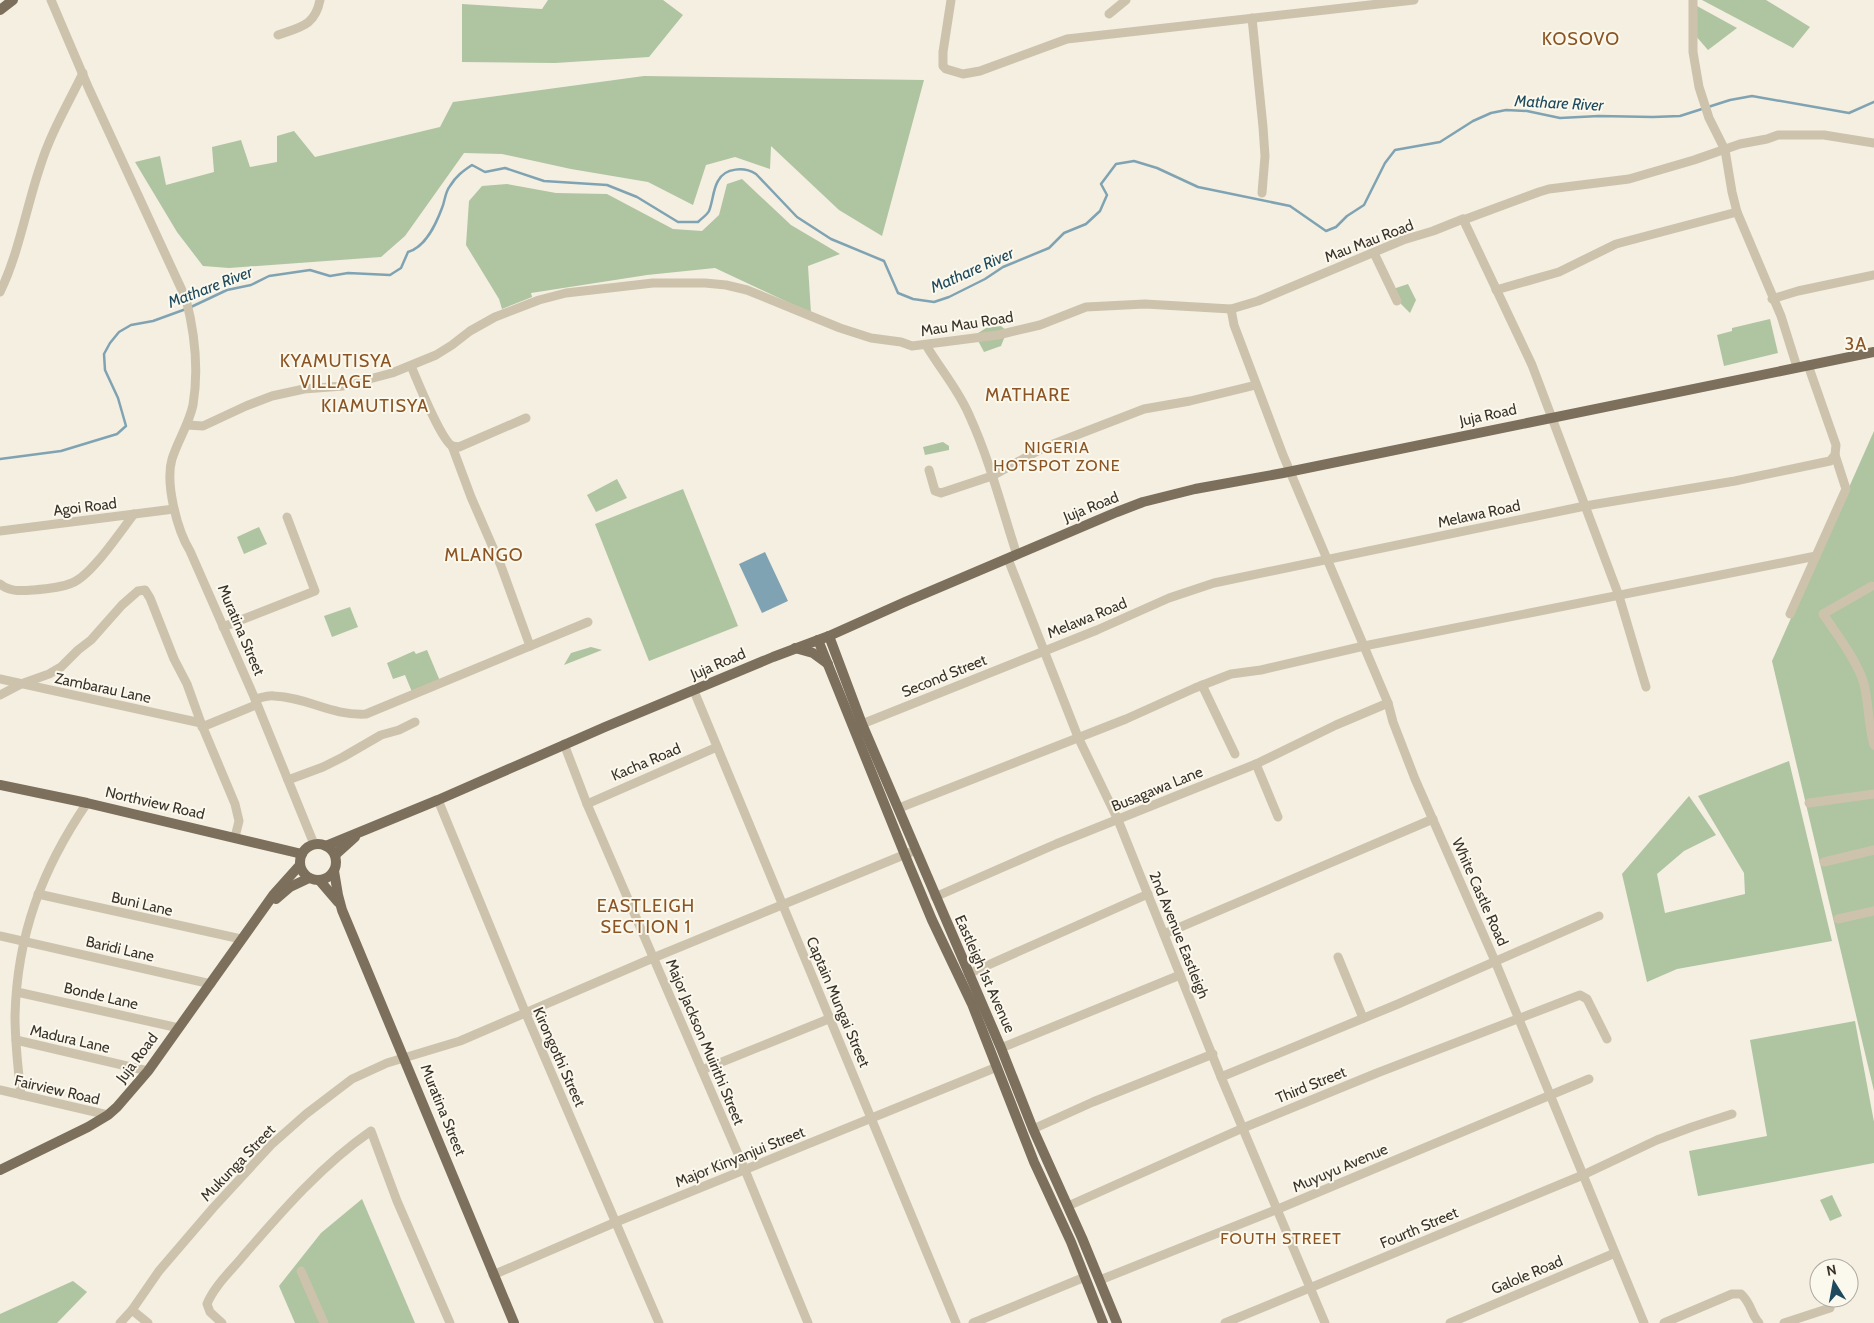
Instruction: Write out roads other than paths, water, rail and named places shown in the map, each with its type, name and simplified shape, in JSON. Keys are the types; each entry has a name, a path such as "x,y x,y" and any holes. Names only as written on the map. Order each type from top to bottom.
{"main road":[{"path":"0,10 13,0"},
{"name":"Juja Road","path":"326,846 438,800 564,744 795,648 830,636 905,602 1143,502 1195,489 1874,352"},
{"path":"795,648 813,653 833,663 842,637 862,622"},
{"name":"Eastleigh 1st Avenue","path":"830,636 833,663"},
{"name":"Eastleigh 1st Avenue","path":"818,640 833,663 858,725 905,854 932,920 972,1004 1034,1162 1085,1276 1103,1323"},
{"name":"Eastleigh 1st Avenue","path":"858,725 899,808 1001,1048 1033,1129 1068,1206 1117,1323"},
{"name":"Northview Road","path":"0,785 235,837 301,859"},
{"name":"Juja Road","path":"335,855 364,830"},
{"path":"314,844 326,846 335,855 336,866 334,871 326,879 320,881 304,875 301,859 309,846 314,844"},
{"name":"Juja Road","path":"0,1170 66,1139 108,1115 148,1071 241,939 301,859"},
{"name":"Muratina Street","path":"334,871 342,910 514,1323"},
{"name":"Juja Road","path":"257,917 290,887 309,878"},
{"name":"Muratina Street","path":"320,881 331,892 342,910"}],"street":[{"name":"Muratina Street","path":"52,0 84,73 89,89 186,299 193,324 196,378 192,407 187,425 172,460 170,474 174,509 184,541 256,702 314,844"},
{"path":"278,35 306,25 313,19 320,0"},
{"path":"951,0 943,52 943,66 946,69 963,74 980,71 1067,39 1414,0"},
{"path":"1109,14 1126,0"},
{"path":"1693,0 1693,52 1699,87 1709,118 1725,150 1737,212 1780,316 1797,367"},
{"path":"1252,18 1265,156 1262,193"},
{"path":"0,292 14,258 40,167 52,136 84,73"},
{"name":"Mau Mau Road","path":"187,425 203,426 252,403 272,396 304,389 343,386 411,366 436,355 470,331 495,317 539,300 592,289 653,283 705,283 747,290 871,338 901,342 912,346 926,345 998,335 1040,325 1086,307 1145,304 1231,309 1258,301 1403,240 1434,231 1462,219 1549,189 1629,179 1740,144 1785,134 1824,135 1874,143"},
{"path":"1496,290 1558,272 1616,244 1737,212"},
{"path":"1462,219 1521,341 1551,417 1619,596 1646,687"},
{"path":"1374,253 1397,301"},
{"path":"1772,298 1874,275"},
{"name":"White Castle Road","path":"1231,309 1234,324 1256,385 1388,703 1393,722 1415,779 1495,961 1644,1323"},
{"name":"2nd Avenue Eastleigh","path":"926,345 962,400 970,417 992,476 1013,557 1043,650 1078,737 1118,820 1180,975 1325,1323"},
{"path":"1790,614 1846,489 1835,455 1836,445 1808,365"},
{"path":"411,366 447,442 452,446 459,447 526,418"},
{"path":"928,470 937,493 992,476 1043,448 1144,409 1190,401 1256,385"},
{"path":"452,446 471,497 501,566 530,646"},
{"name":"Melawa Road","path":"1043,650 1189,590 1214,583 1585,506 1735,481 1830,461 1835,455"},
{"name":"Agoi Road","path":"0,532 174,509"},
{"path":"0,584 11,590 21,591 53,588 74,583 99,560 134,514"},
{"path":"223,627 315,591 287,517"},
{"path":"899,808 1126,719 1231,674 1319,658 1364,646 1816,556"},
{"path":"1872,586 1823,614 1858,670 1864,684 1874,753"},
{"path":"0,695 20,684 62,667 78,650 91,640 138,590 145,590 150,598 174,659 187,684 201,725 238,814 239,820 235,837"},
{"path":"201,725 272,695 287,697 350,715 366,714 588,622"},
{"name":"Second Street","path":"858,725 1043,650"},
{"name":"Zambarau Lane","path":"0,679 201,725"},
{"path":"1202,685 1235,754"},
{"name":"Captain Mungai Street","path":"694,691 956,1323"},
{"name":"Busagawa Lane","path":"936,898 1056,844 1256,764 1336,725 1388,703"},
{"path":"288,780 323,767 380,735 399,730 415,722"},
{"path":"1870,731 1874,745"},
{"name":"Major Jackson Muirithi Street","path":"564,744 587,804 745,1170 808,1323"},
{"name":"Kacha Road","path":"587,804 717,747"},
{"path":"1256,764 1278,817"},
{"path":"1810,803 1874,794"},
{"name":"Kirongothi Street","path":"438,800 526,1014 659,1323"},
{"path":"21,1095 16,1040 17,992 23,941 38,894 67,833 87,803"},
{"path":"1164,934 1433,819"},
{"name":"Mukunga Street","path":"120,1323 132,1310 159,1271 213,1208 272,1144 306,1114 352,1079 374,1068 460,1041 654,958 916,850"},
{"path":"1824,862 1874,850"},
{"name":"Buni Lane","path":"38,894 241,939"},
{"path":"968,974 1148,894"},
{"path":"1838,919 1874,911"},
{"path":"1222,1077 1599,916"},
{"name":"Baridi Lane","path":"0,936 211,984"},
{"path":"1338,956 1363,1018"},
{"path":"1001,1048 1180,975"},
{"name":"Bonde Lane","path":"17,992 179,1028"},
{"name":"Third Street","path":"1068,1206 1243,1128 1517,1018 1580,995 1588,999 1607,1039"},
{"path":"702,1070 831,1018"},
{"name":"Madura Lane","path":"16,1040 148,1071"},
{"path":"1033,1129 1100,1098 1213,1054"},
{"name":"Major Kinyanjui Street","path":"493,1275 616,1222 997,1067"},
{"name":"Muyuyu Avenue","path":"1100,1280 1278,1209 1589,1079"},
{"name":"Fairview Road","path":"0,1090 108,1115"},
{"name":"Fourth Street","path":"1225,1323 1583,1175 1692,1126 1732,1114"},
{"path":"222,1323 210,1312 208,1304 229,1272 294,1198 348,1148 371,1131 397,1201 450,1323"},
{"name":"Galole Road","path":"1450,1323 1615,1253"},
{"path":"301,1271 324,1323"},
{"path":"973,1323 1085,1276"},
{"path":"1664,1323 1732,1294 1741,1294 1749,1301 1755,1318 1759,1323"},
{"path":"1784,1323 1830,1308"},
{"path":"132,1310 148,1323"}],"water":[{"path":"765,552 788,601 762,613 739,564"}],"waterway":[{"name":"Mathare River","path":"191,307 227,290 251,285 269,276 310,270 330,276 348,273 390,275 401,268 408,252 420,245 430,234 437,221 448,188 457,177 472,165 485,172 505,168 544,181 607,185 637,197 678,222 698,222 709,211 715,188 721,176 730,171 746,170 756,174 797,217 831,239 884,261 898,293 913,299 934,302 949,297 985,279 1003,267 1049,248 1064,233 1086,224 1100,211 1107,195 1101,184 1116,164 1134,161 1157,168 1198,187 1290,206 1326,231 1336,227 1347,216 1364,205 1385,163 1395,150 1440,142 1473,121 1491,113 1506,110 1527,111 1560,118 1680,116 1730,100 1752,96 1849,113 1874,102"},
{"name":"Mathare River","path":"0,459 61,451 117,434 126,426 118,398 105,370 104,354 110,343 119,332 131,325 153,321 186,309"}],"district":[{"name":"KOSOVO","path":"1581,39"},
{"name":"3A","path":"1856,344"},
{"name":"KYAMUTISYA VILLAGE","path":"336,371"},
{"name":"MATHARE","path":"1028,395"},
{"name":"KIAMUTISYA","path":"375,406"},
{"name":"NIGERIA HOTSPOT ZONE","path":"1057,456"},
{"name":"MLANGO","path":"484,555"},
{"name":"EASTLEIGH SECTION 1","path":"646,916"},
{"name":"FOUTH STREET","path":"1281,1238"}]}
